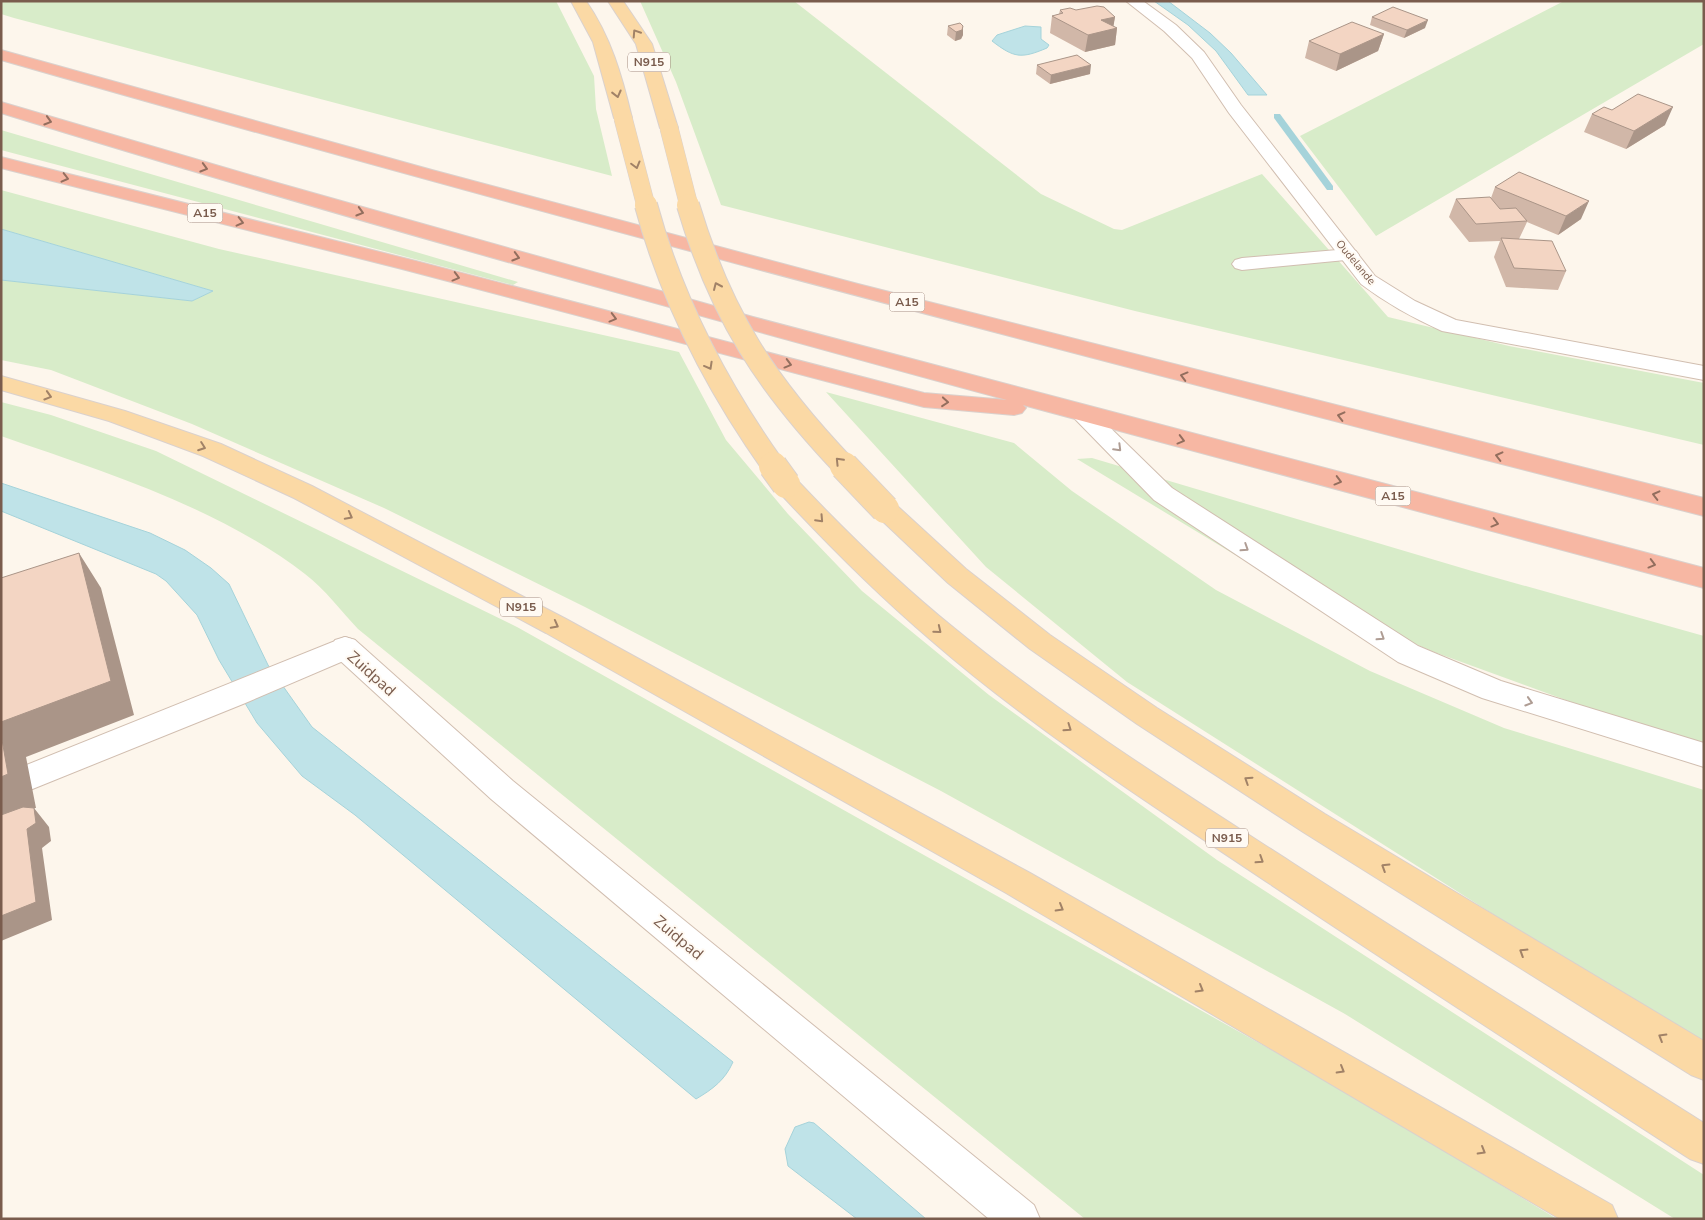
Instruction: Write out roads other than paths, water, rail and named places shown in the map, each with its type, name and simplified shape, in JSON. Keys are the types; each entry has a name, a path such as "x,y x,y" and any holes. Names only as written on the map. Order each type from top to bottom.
{"highway":[{"name":"A15","path":"1,42 113,87"},
{"name":"A15","path":"1,55 612,224 1180,375 1704,507"},
{"name":"A15","path":"1,107 116,143 615,286 1083,414 1704,578"},
{"name":"A15","path":"1,162 409,265 924,400 1083,414"}],"main road":[{"name":"N915","path":"578,1 585,10 610,64 656,235 675,291 708,364 747,430 786,484 840,542 914,610 999,680 1199,820 1376,936 1704,1145"},
{"name":"N915","path":"616,1 644,44 669,128 684,198 705,258 733,322 766,374 817,439 885,509 957,576 1040,642 1147,716 1314,823 1704,1062"},
{"name":"N915","path":"1,383 126,419 212,450 304,492 556,626 1018,883 1598,1219"}],"street":[{"name":"Oudelande","path":"1133,1 1170,28 1198,56 1235,109 1348,255 1368,280 1390,297 1414,311 1450,326 1704,373"},
{"path":"1242,264 1348,255"},
{"path":"1083,414 1163,494 1408,654 1492,690 1704,755"},
{"name":"Zuidpad","path":"30,777 233,696 344,648 502,790 1020,1219"}],"water":[{"path":"1154,1 1168,1 1210,33 1231,53 1267,95 1248,95 1216,51 1188,25"},
{"path":"1025,26 1041,27 1041,39 1049,45 1047,48 1031,54 1018,55 1006,51 992,41 997,35"},
{"path":"1,229 213,291 192,301 1,280"},
{"path":"1,483 150,533 185,550 211,568 229,584 268,665 312,727 733,1062 722,1079 713,1088 696,1099 355,815 302,776 257,723 219,660 197,615 166,581 156,574 1,511"},
{"path":"809,1122 814,1123 926,1219 857,1219 788,1166 785,1149 795,1127"}],"waterway":[{"path":"1277,116 1330,188"}]}
